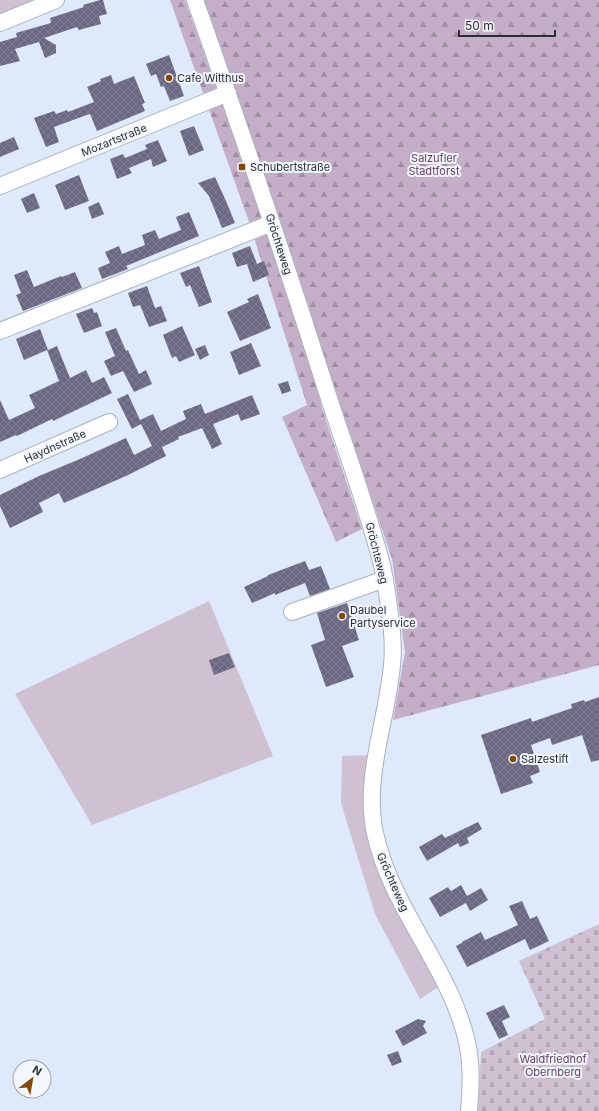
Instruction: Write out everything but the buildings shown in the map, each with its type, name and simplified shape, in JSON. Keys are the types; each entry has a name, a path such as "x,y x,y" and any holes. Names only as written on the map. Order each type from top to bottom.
{"street":[{"path":"0,23 56,0"},
{"name":"Gröchteweg","path":"195,0 272,223 364,502 382,563 391,620 393,650 390,684 372,785 371,800 373,827 384,865 392,883 445,983 457,1009 468,1046 470,1062 471,1090 469,1111"},
{"name":"Mozartstraße","path":"0,186 228,93"},
{"path":"0,331 272,223"},
{"name":"Haydnstraße","path":"0,470 109,422"},
{"path":"292,612 385,579"}],"green space":[{"path":"0,0 39,0 0,16"},
{"path":"170,0 185,0 306,344 322,408 362,529 336,542 282,417 307,405 249,222"},
{"name":"Salzufler Stadtforst","path":"204,0 599,0 599,665 393,720 405,652 392,559"},
{"path":"209,601 273,756 92,825 15,694"},
{"path":"373,755 365,803 440,986 420,999 375,914 341,803 342,756"},
{"name":"Waldfriedhof Obernberg","path":"599,924 599,1111 478,1111 481,1052 545,1019 519,961"}],"place":[{"name":"Cafe Witthus","path":"169,78"},
{"name":"Schubertstraße","path":"242,167"},
{"name":"Daubel Partyservice","path":"342,616"},
{"name":"Salzestift","path":"513,759"}]}
